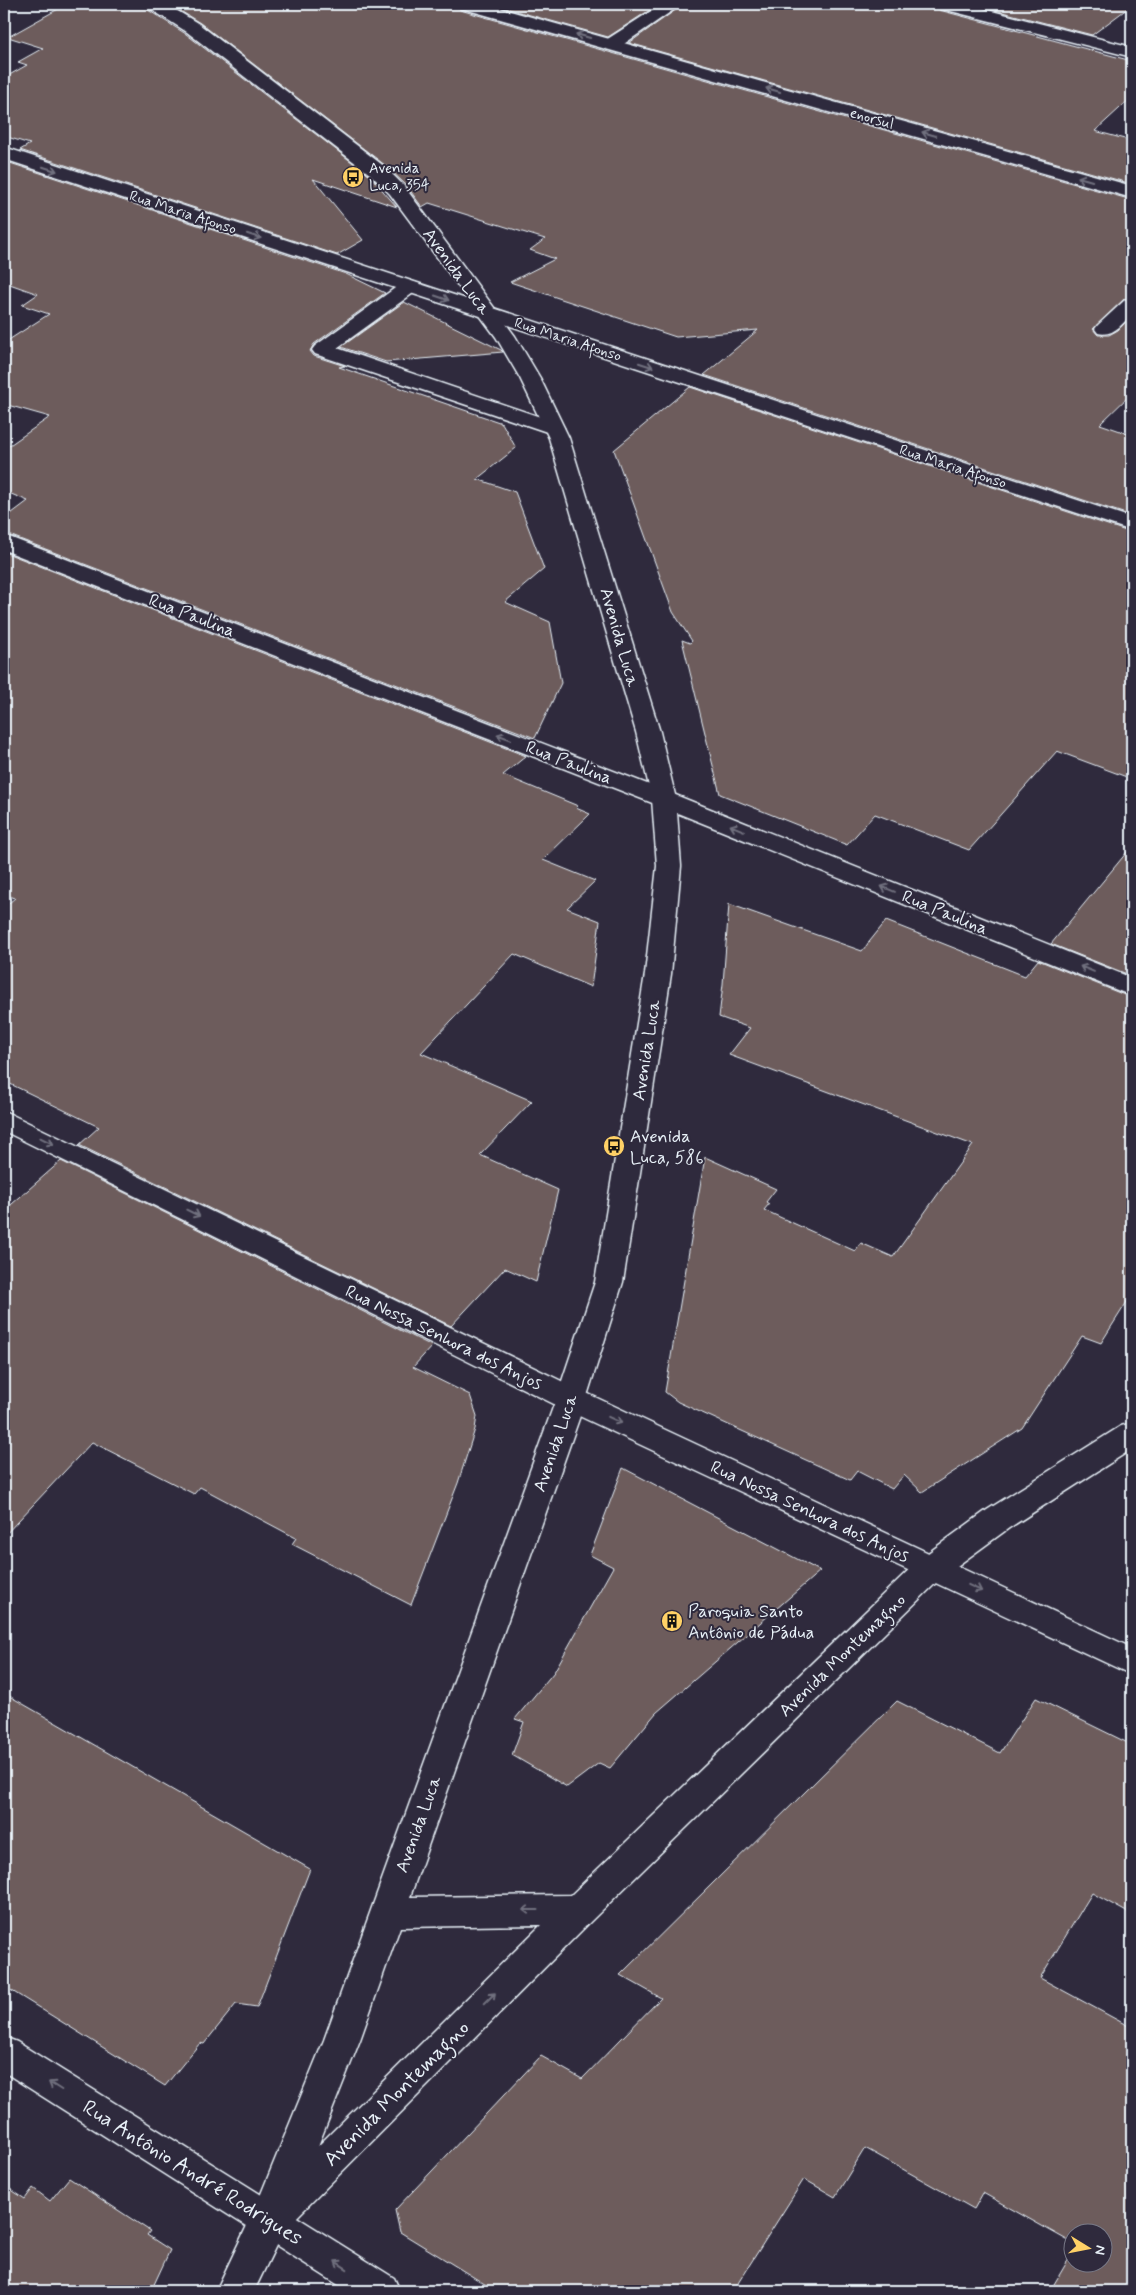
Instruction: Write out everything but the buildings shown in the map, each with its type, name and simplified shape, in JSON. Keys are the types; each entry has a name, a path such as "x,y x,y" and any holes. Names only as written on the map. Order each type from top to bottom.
{"street":[{"name":"Avenida Luca","path":"155,4 201,34 378,171 397,190 488,313 530,378 559,438 648,732 664,799 669,866 658,974 609,1282 571,1399 342,2040 270,2219"},
{"name":"enorsul","path":"467,4 1132,192"},
{"path":"612,44 673,4"},
{"path":"945,4 1132,52"},
{"name":"Rua Maria Afonso","path":"4,153 1132,525"},
{"path":"409,287 322,350 554,428"},
{"path":"1105,329 1132,304"},
{"name":"Rua Paulina","path":"4,542 664,799 1132,988"},
{"name":"Rua Nossa Senhora dos Anjos","path":"4,1120 571,1399 1132,1662"},
{"name":"Avenida Montemagno","path":"235,2291 270,2219 579,1910 931,1568 998,1519 1132,1434"},
{"path":"387,1912 579,1910"},
{"name":"Rua Antônio André Rodrigues","path":"4,2054 145,2144 270,2219 382,2291"}],"place":[{"name":"Avenida Luca, 354","path":"353,177"},
{"name":"Avenida Luca, 586","path":"614,1146"},
{"name":"Paroquia Santo Antônio de Pádua","path":"672,1621"}]}
